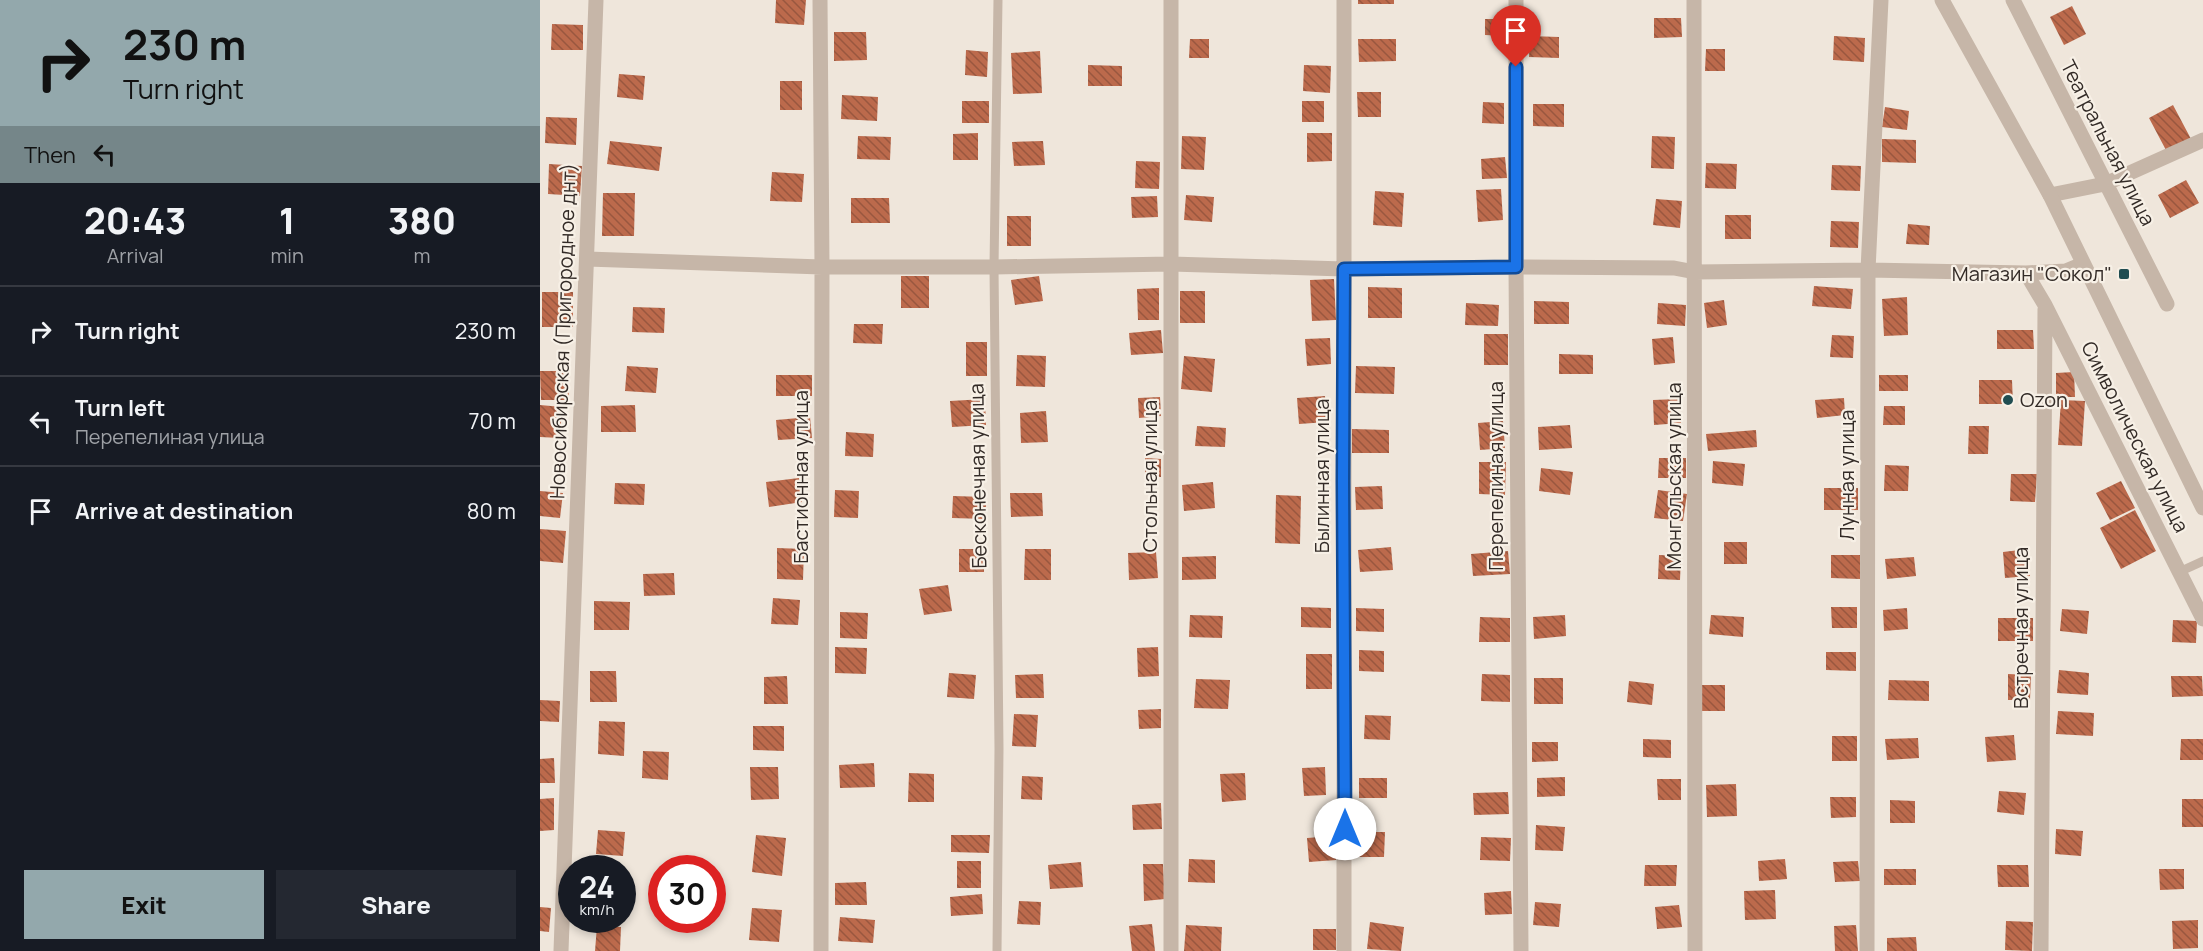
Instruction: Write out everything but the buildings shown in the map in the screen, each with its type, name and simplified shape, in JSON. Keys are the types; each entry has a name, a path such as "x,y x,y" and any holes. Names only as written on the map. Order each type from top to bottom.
{"street":[{"name":"Новосибирская (Пригородное днт)","path":"561,951 596,0"},
{"name":"Стольная улица","path":"1170,0 1171,951"},
{"name":"Былинная улица","path":"1344,0 1344,951"},
{"name":"Перепелиная улица","path":"1516,0 1521,951"},
{"name":"Монгольская улица","path":"1694,0 1695,951"},
{"name":"Лунная улица","path":"1867,951 1868,270 1881,0"},
{"path":"1942,0 2050,195 2203,508"},
{"name":"Театральная улица","path":"2013,0 2167,304"},
{"name":"Бастионная улица","path":"820,1 821,951"},
{"path":"2050,195 2105,184 2203,141"},
{"path":"587,259 822,267 1171,264 1344,269 1674,268 1695,272 1868,270 2026,273 2066,271 2083,264"},
{"name":"Символическая улица","path":"2026,273 2045,305 2203,619"},
{"name":"Встречная улица","path":"2041,951 2045,305"}],"lane":[{"name":"Бесконечная улица","path":"997,951 999,749 994,267 998,0"},
{"path":"2180,572 2203,561"}],"place":[{"name":"Магазин \"Сокол\"","path":"2124,274"},
{"name":"Ozon","path":"2008,400"}],"route":[{"path":"1345,829 1344,269 1516,267 1516,67"}]}
